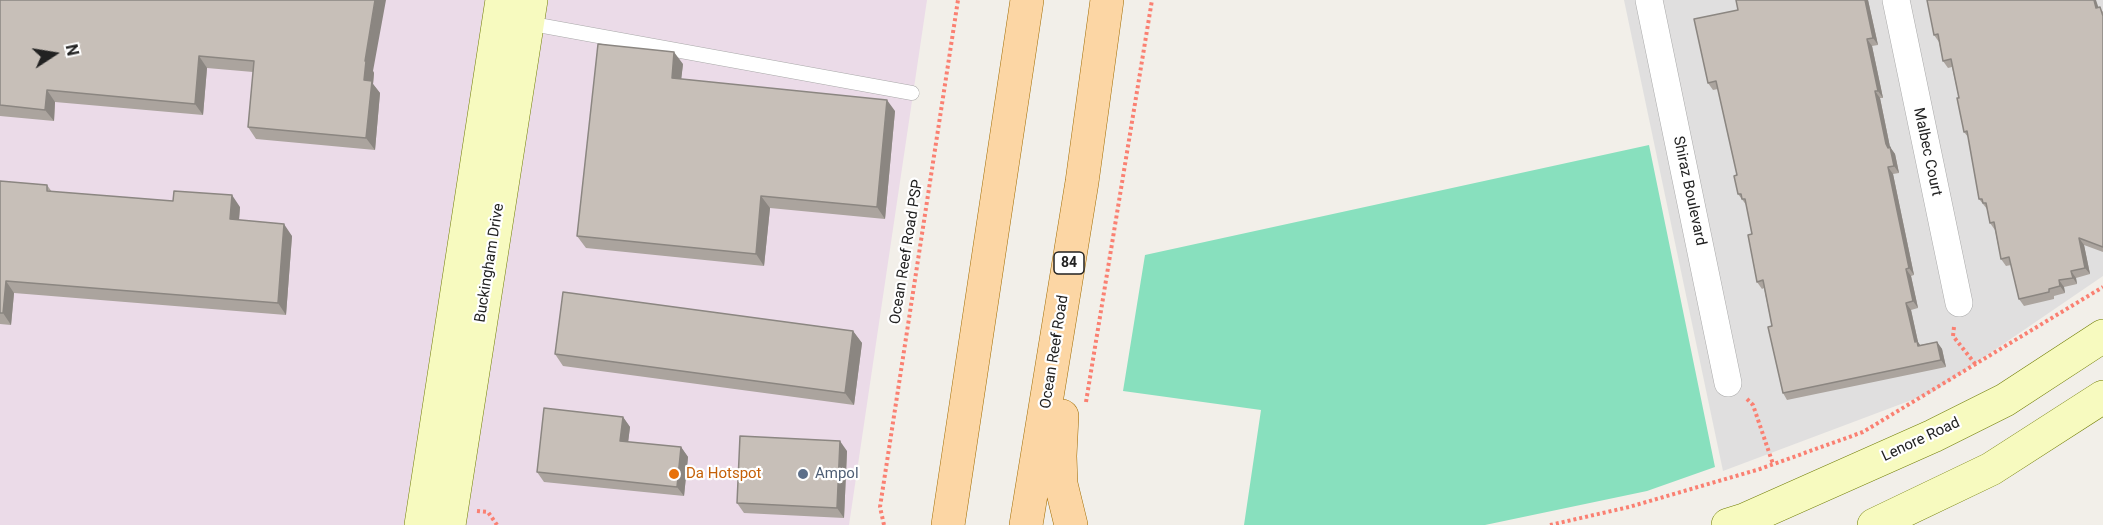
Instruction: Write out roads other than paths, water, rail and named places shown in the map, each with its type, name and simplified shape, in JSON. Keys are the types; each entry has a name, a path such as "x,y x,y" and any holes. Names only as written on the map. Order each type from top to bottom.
{"main road":[{"path":"948,525 1027,0"},
{"name":"Ocean Reef Road","path":"1026,525 1082,182 1107,0"},
{"path":"1071,525 1061,483 1060,456 1065,369 1081,259 1082,182"},
{"path":"932,525 952,490"}],"street":[{"name":"Buckingham Drive","path":"421,525 502,0"},
{"name":"Shiraz Boulevard","path":"1649,0 1728,383"},
{"name":"Malbec Court","path":"1896,0 1959,303"},
{"name":"Buckingham Drive","path":"449,525 529,11"},
{"name":"Lenore Road","path":"1754,520 2005,400 2103,336"},
{"path":"1874,525 1991,470 2103,397"},
{"path":"456,487 467,525"}],"lane":[{"path":"529,11 912,93"}],"place":[{"name":"Da Hotspot","path":"674,474"},
{"name":"Ampol","path":"803,474"}]}
